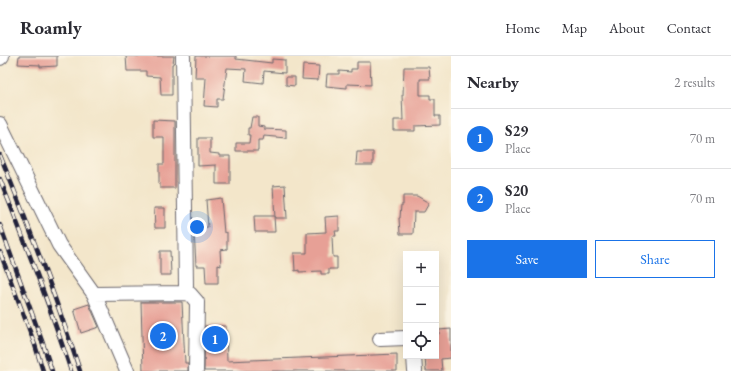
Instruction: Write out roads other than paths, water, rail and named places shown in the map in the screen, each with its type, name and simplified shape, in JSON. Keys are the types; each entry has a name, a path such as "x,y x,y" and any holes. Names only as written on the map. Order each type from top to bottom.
{"street":[{"path":"183,56 186,286"},
{"path":"0,124 59,245 94,294 127,371"},
{"path":"94,294 190,294 196,302 196,371"},
{"path":"380,339 403,338"},
{"path":"414,359 415,371"}],"railway":[{"path":"0,155 42,262 80,371"},
{"path":"0,179 46,298 71,371"},
{"path":"0,225 52,371"},
{"path":"0,252 35,345 43,371"}],"place":[{"name":"S20","path":"163,336"},
{"name":"S29","path":"215,339"}]}
